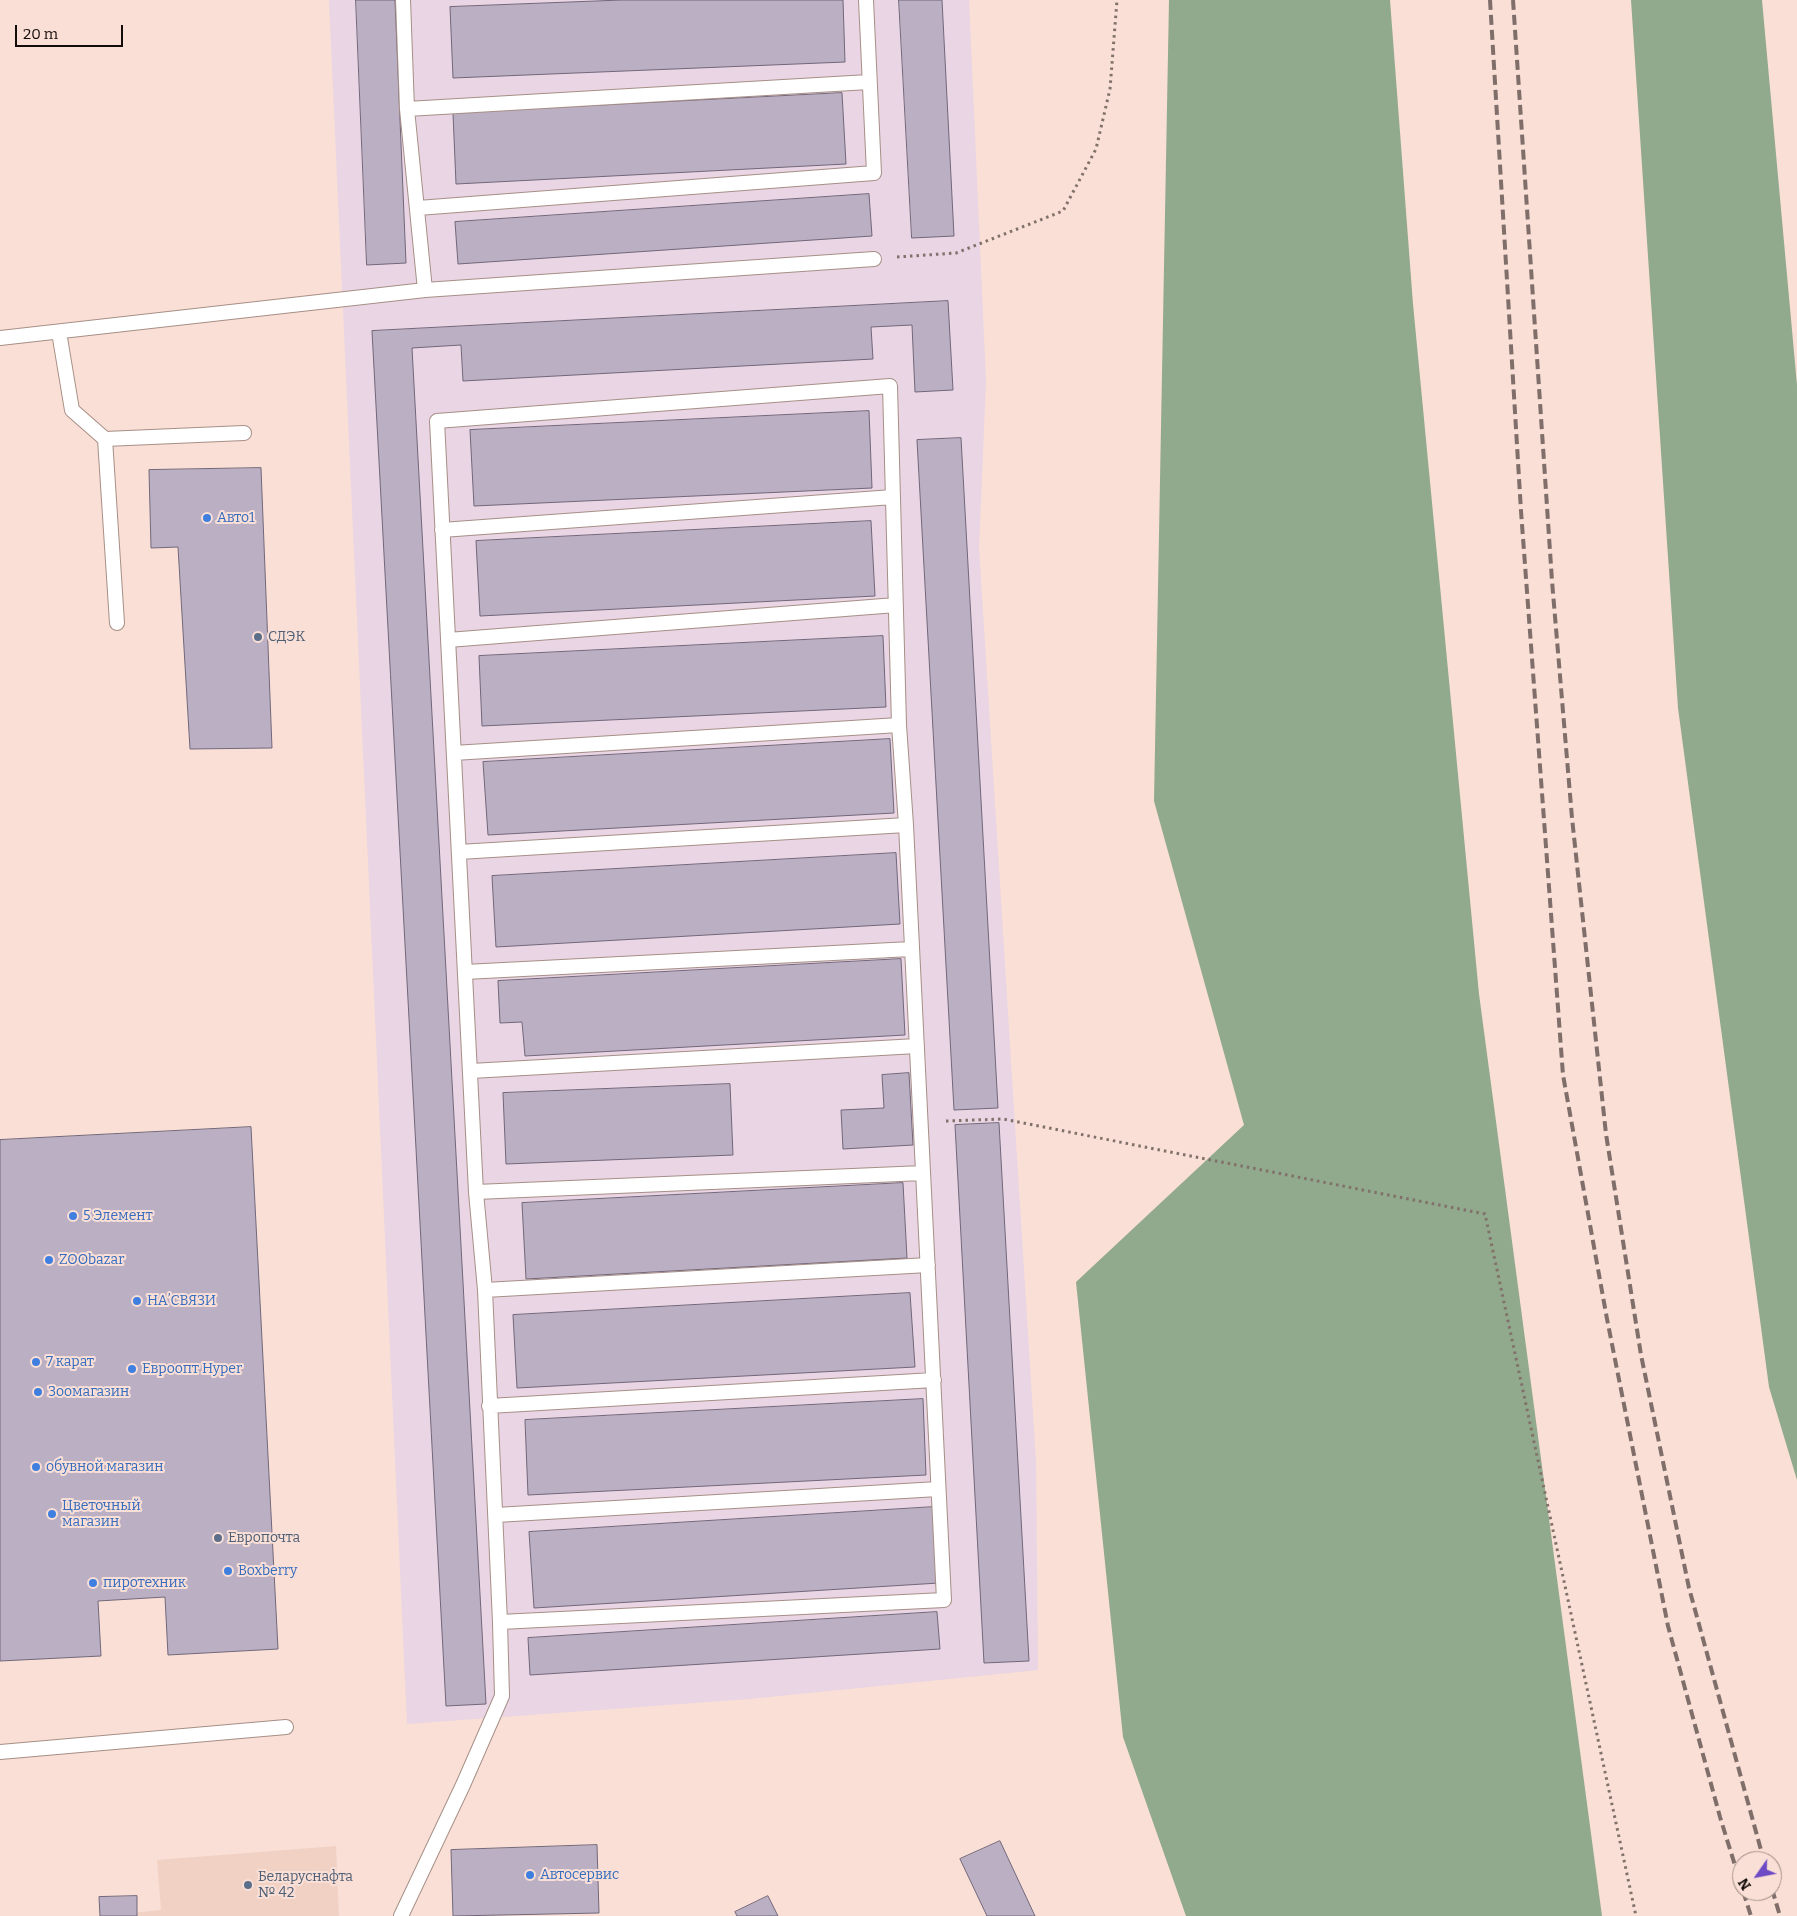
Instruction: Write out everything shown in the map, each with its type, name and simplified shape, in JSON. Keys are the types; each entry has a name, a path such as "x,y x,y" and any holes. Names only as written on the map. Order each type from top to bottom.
{"lane":[{"path":"403,0 407,109 425,290"},
{"path":"418,208 874,173 866,0"},
{"path":"407,109 869,82"},
{"path":"0,338 425,290 874,259"},
{"path":"59,332 72,410 105,439 244,433"},
{"path":"401,1916 463,1785 502,1696 496,1515 489,1406 485,1290 476,1192 437,421 890,386 899,725 906,825 944,1600 500,1622"},
{"path":"105,439 117,623"},
{"path":"442,530 893,496"},
{"path":"448,640 896,605"},
{"path":"454,752 899,725"},
{"path":"459,852 906,825"},
{"path":"465,972 911,949"},
{"path":"471,1070 917,1046"},
{"path":"476,1192 923,1173"},
{"path":"485,1290 928,1265"},
{"path":"489,1406 934,1380"},
{"path":"496,1515 938,1489"},
{"path":"0,1752 286,1727"}],"path":[{"path":"874,259 956,253 1063,211 1096,149 1110,89 1117,0"},
{"path":"920,1120 1003,1119 1485,1214 1636,1916"}],"shaded area":[{"path":"329,0 969,0 986,382 979,548 1036,1462 1038,1670 749,1699 407,1724"},
{"name":"Беларуснафта № 42","path":"336,1846 339,1916 99,1916 161,1910 157,1860"}],"green space":[{"path":"1169,0 1390,0 1413,304 1479,994 1602,1916 1186,1916 1123,1737 1076,1282 1244,1125 1154,801"},
{"path":"1631,0 1762,0 1797,385 1797,1480 1769,1387 1678,708"}],"building":[{"path":"356,0 395,0 406,263 367,265"},
{"path":"622,0 843,0 845,62 453,78 450,7"},
{"path":"899,0 942,0 954,236 912,238"},
{"path":"842,93 846,164 456,184 453,113"},
{"path":"869,194 872,236 458,264 455,222"},
{"path":"948,301 953,390 915,392 912,325 871,327 873,359 463,381 461,345 412,348 486,1704 446,1706 372,331"},
{"path":"869,411 872,488 474,506 470,430"},
{"path":"961,438 998,1108 954,1110 917,440"},
{"path":"261,468 272,748 190,749 178,547 151,548 149,470"},
{"path":"871,521 875,596 480,616 476,541"},
{"path":"883,636 886,707 482,726 479,656"},
{"path":"890,739 894,813 488,835 483,762"},
{"path":"896,853 900,924 496,947 492,876"},
{"path":"901,959 905,1035 525,1056 522,1022 500,1023 498,981"},
{"path":"909,1073 913,1145 843,1149 841,1110 884,1108 882,1075"},
{"path":"730,1084 733,1155 506,1164 503,1093"},
{"path":"999,1123 1029,1661 984,1663 955,1125"},
{"name":"Евроопт Hyper","path":"251,1127 278,1649 168,1655 165,1597 98,1601 101,1656 0,1661 0,1140"},
{"path":"903,1183 907,1258 526,1279 522,1203"},
{"path":"910,1293 915,1367 517,1388 513,1315"},
{"path":"923,1399 926,1475 528,1495 525,1420"},
{"path":"934,1507 939,1583 534,1608 529,1532"},
{"path":"937,1612 940,1649 530,1675 528,1638"},
{"path":"1000,1841 1035,1916 987,1916 960,1859"},
{"path":"597,1845 599,1913 453,1916 451,1850"},
{"path":"137,1896 137,1916 100,1916 99,1897"},
{"path":"768,1896 778,1916 737,1916 735,1912"}],"railway":[{"path":"1490,0 1521,511 1563,1075 1607,1319 1668,1626 1732,1856"},
{"path":"1513,0 1552,581 1572,818 1606,1134 1641,1355 1689,1588 1761,1851"},
{"path":"1746,1901 1751,1916"},
{"path":"1776,1901 1780,1916"}],"place":[{"name":"Авто1","path":"207,518"},
{"name":"СДЭК","path":"258,637"},
{"name":"5 Элемент","path":"73,1216"},
{"name":"ZOObazar","path":"49,1260"},
{"name":"НАʼСВЯЗИ","path":"137,1301"},
{"name":"7 карат","path":"36,1362"},
{"name":"Евроопт Hyper","path":"132,1369"},
{"name":"Зоомагазин","path":"38,1392"},
{"name":"обувной магазин","path":"36,1467"},
{"name":"Цветочный магазин","path":"52,1514"},
{"name":"Европочта","path":"218,1538"},
{"name":"Boxberry","path":"228,1571"},
{"name":"пиротехник","path":"93,1583"},
{"name":"Автосервис","path":"530,1875"},
{"name":"Беларуснафта № 42","path":"248,1885"}]}
